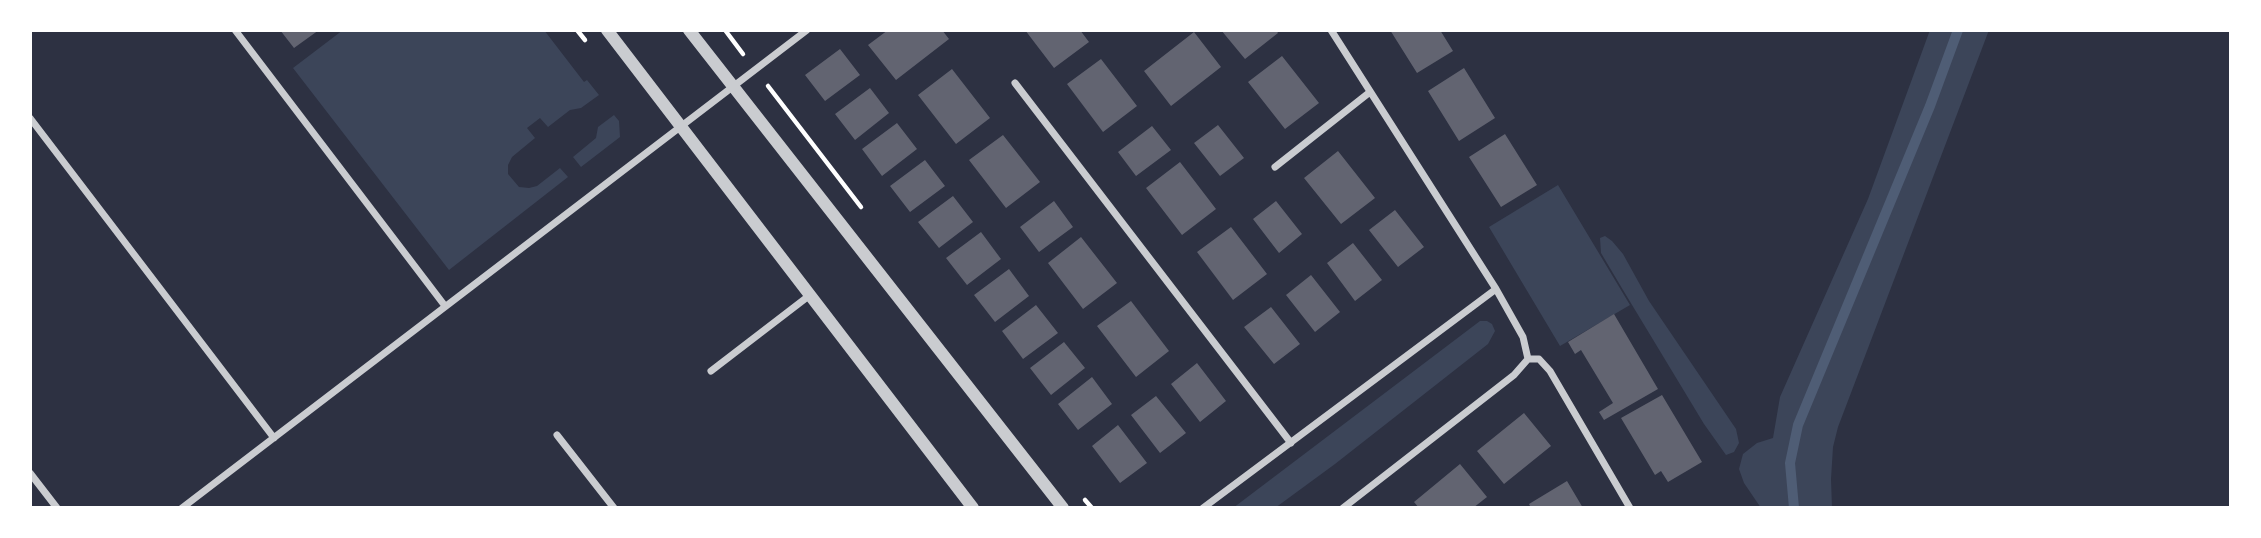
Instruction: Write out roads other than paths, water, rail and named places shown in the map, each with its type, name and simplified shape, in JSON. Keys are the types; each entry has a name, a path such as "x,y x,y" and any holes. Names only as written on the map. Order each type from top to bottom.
{"street":[{"path":"235,30 445,306"},
{"path":"607,30 974,508"},
{"path":"689,30 1063,508"},
{"path":"182,508 807,30"},
{"path":"1331,30 1496,289 1523,337 1528,359"},
{"path":"1015,83 1290,443"},
{"path":"1275,167 1370,92"},
{"path":"30,118 274,438"},
{"path":"1203,508 1496,289"},
{"path":"711,371 810,295"},
{"path":"1343,508 1514,375 1528,359 1539,359 1550,371 1630,508"},
{"path":"557,435 614,508"},
{"path":"30,473 57,508"}],"waterway":[{"path":"1794,508 1790,463 1798,425 1930,106 1958,30"}]}
